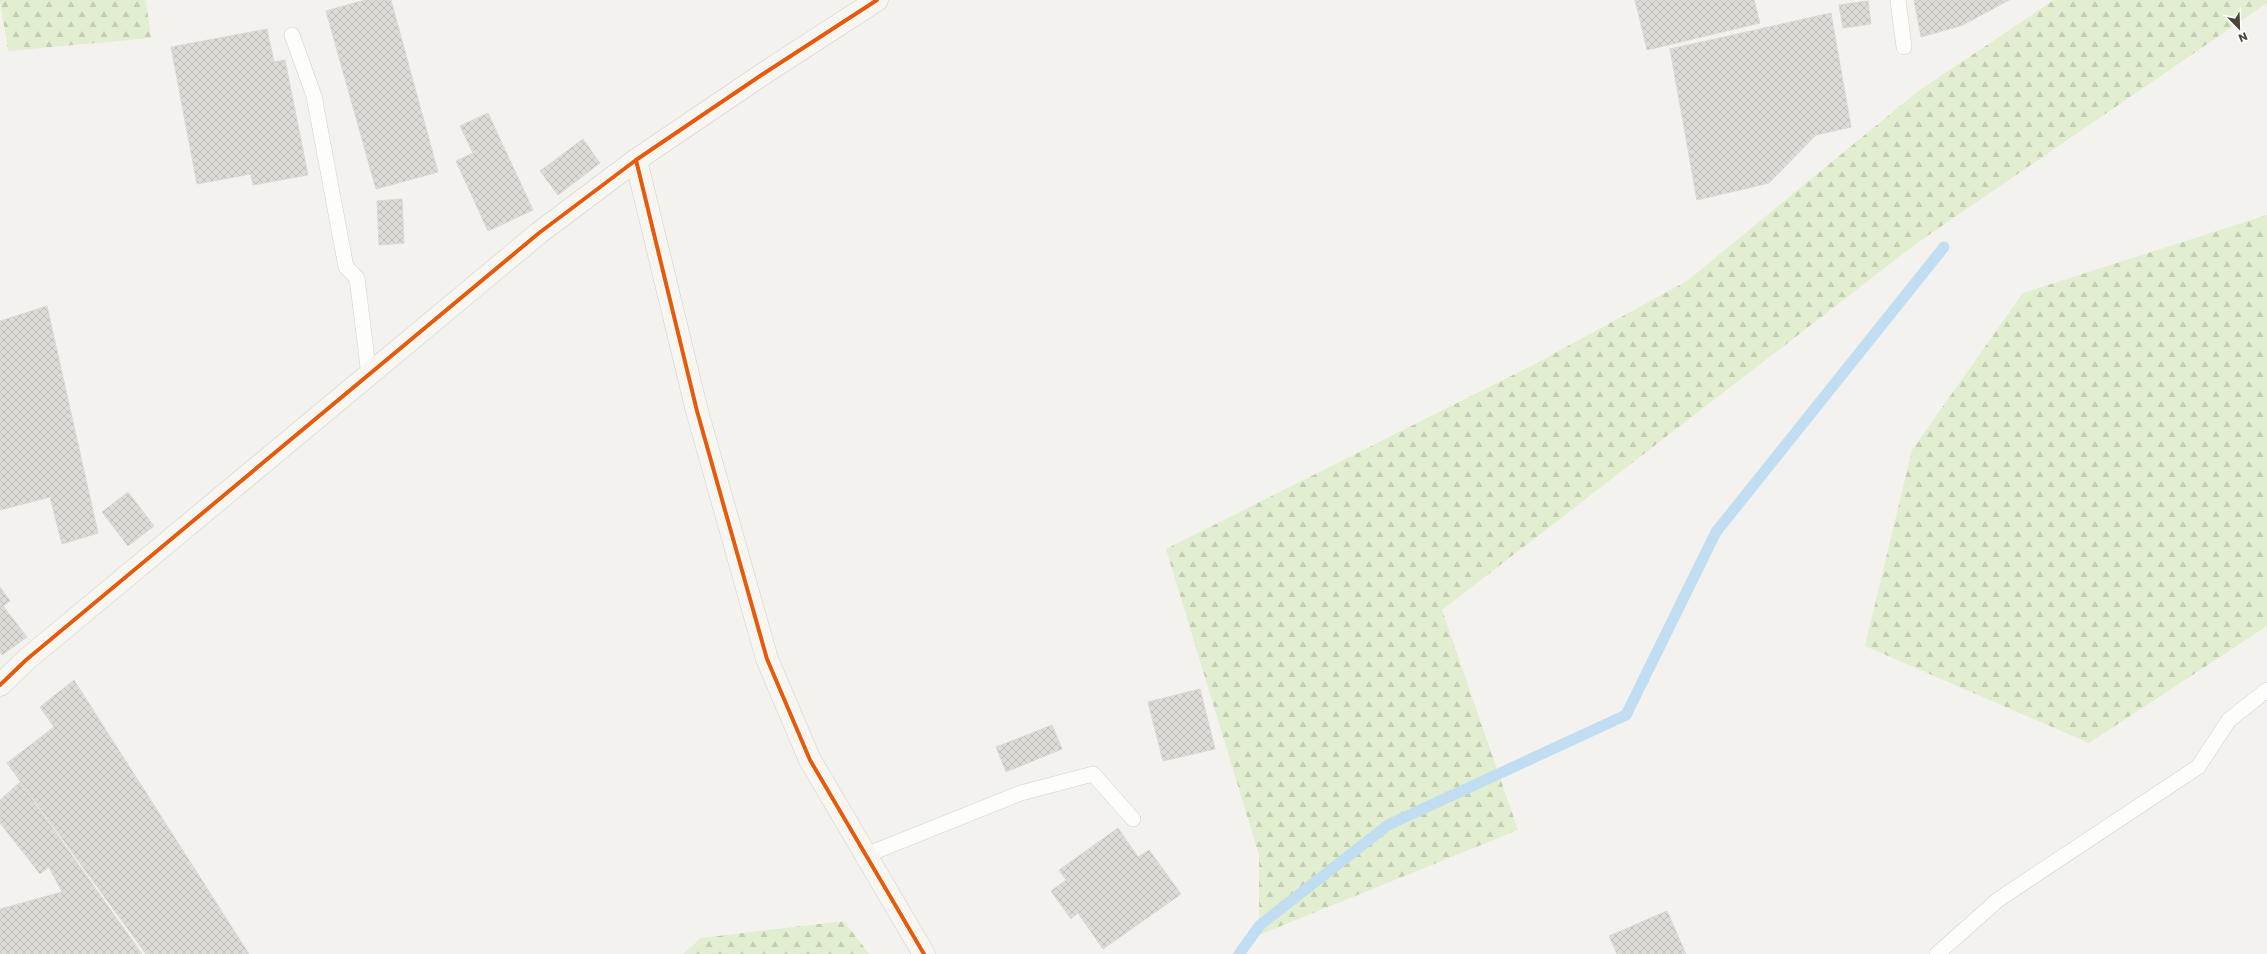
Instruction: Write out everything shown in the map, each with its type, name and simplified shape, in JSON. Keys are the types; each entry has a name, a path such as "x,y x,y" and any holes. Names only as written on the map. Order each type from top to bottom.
{"street":[{"path":"0,685 50,640 539,233 636,160 763,74 878,0"},
{"path":"636,160 697,410 767,659 810,760 924,954"}],"lane":[{"path":"1898,0 1904,46"},
{"path":"292,35 314,96 346,268 357,278 369,375"},
{"path":"1937,954 1999,899 2198,767 2229,720 2267,690"},
{"path":"866,855 1021,793 1093,774 1133,818"}],"green space":[{"path":"0,0 146,0 151,38 8,51"},
{"path":"2054,0 2267,0 2267,3 1917,243 1442,610 1518,830 1259,935 1259,855 1166,549 1535,364 1687,281 1917,92"},
{"path":"2267,215 2267,626 2089,743 1865,646 1912,450 2023,293"},
{"path":"844,921 869,954 683,954 701,938"}],"building":[{"path":"365,0 391,0 438,172 376,189 326,11"},
{"path":"1635,0 1754,0 1760,23 1647,50"},
{"path":"1914,0 2009,0 1963,25 1921,37"},
{"path":"1868,1 1871,24 1843,28 1839,5"},
{"path":"1831,13 1851,127 1816,135 1769,183 1697,200 1670,49"},
{"path":"267,29 274,62 285,60 308,175 253,185 251,174 197,184 171,47"},
{"path":"488,113 533,210 488,231 456,161 473,153 460,126"},
{"path":"583,139 600,163 558,195 540,171"},
{"path":"402,199 404,243 379,245 377,201"},
{"path":"47,306 98,533 62,544 50,497 0,510 0,321"},
{"path":"128,492 154,526 128,546 102,512"},
{"path":"0,587 10,601 3,606 27,637 2,655 0,652"},
{"path":"74,680 249,954 146,954 7,763 54,727 40,707"},
{"path":"1200,689 1215,749 1163,761 1148,702"},
{"path":"1052,725 1062,749 1006,772 996,747"},
{"path":"20,782 142,954 0,954 0,909 62,892 49,867 40,874 0,823 0,800"},
{"path":"1118,828 1138,857 1149,850 1181,894 1103,949 1078,913 1071,919 1051,891 1066,880 1059,870"},
{"path":"1667,911 1686,954 1617,954 1609,936"}],"waterway":[{"path":"1239,954 1260,925 1388,825 1626,715 1716,532 1944,247"}],"cycle path":[{"path":"0,685 26,660 539,233 636,160 763,74 877,0"},
{"path":"636,160 697,411 767,659 810,760 924,954"}]}
